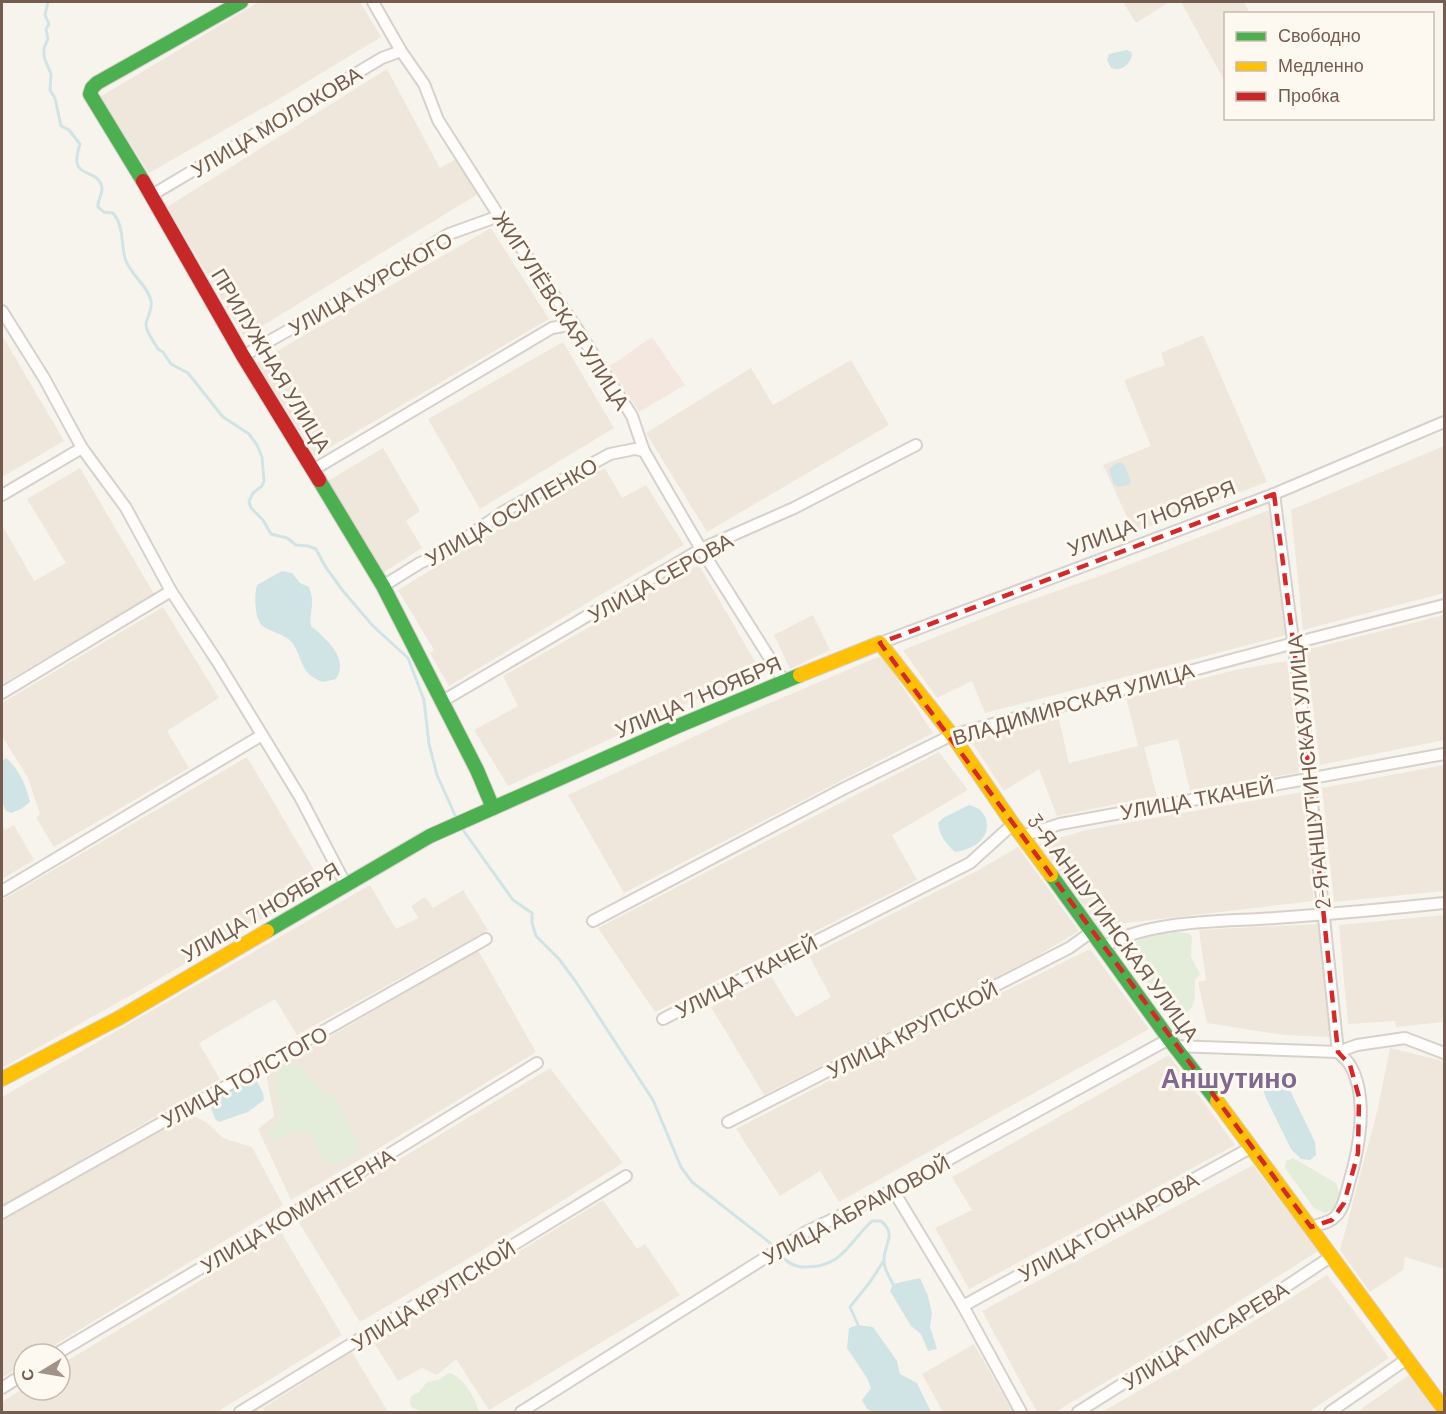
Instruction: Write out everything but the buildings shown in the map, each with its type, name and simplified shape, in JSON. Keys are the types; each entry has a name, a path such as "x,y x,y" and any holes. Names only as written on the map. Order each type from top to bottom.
{"street":[{"name":"ПРИЛУЖНАЯ УЛИЦА","path":"241,2 97,83 90,94 152,195 243,356 383,586 494,808"},
{"name":"ЖИГУЛЁВСКАЯ УЛИЦА","path":"374,2 401,51 424,84 438,120 499,216 574,324 632,416 644,451 701,549 784,681"},
{"name":"УЛИЦА МОЛОКОВА","path":"152,195 382,58 401,51"},
{"name":"УЛИЦА КУРСКОГО","path":"243,356 349,296 449,234 499,216"},
{"path":"2,311 45,378 82,448 126,508 171,591 217,661 300,797 346,885"},
{"path":"313,470 552,328 574,324"},
{"name":"УЛИЦА 7 НОЯБРЯ","path":"2,1079 119,1018 430,836 784,681 1274,494 1444,422"},
{"name":"УЛИЦА СЕРОВА","path":"441,702 701,549 794,508 916,445"},
{"path":"2,495 82,448"},
{"name":"УЛИЦА ОСИПЕНКО","path":"383,586 420,563 450,549 503,512 610,454 635,449 644,451"},
{"name":"2-Я АНШУТИНСКАЯ УЛИЦА","path":"1274,494 1310,777 1338,1052"},
{"path":"2,693 171,591"},
{"name":"ВЛАДИМИРСКАЯ УЛИЦА","path":"593,921 843,789 952,735 1444,605"},
{"name":"3-Я АНШУТИНСКАЯ УЛИЦА","path":"880,643 952,735 1013,824 1172,1042 1444,1409"},
{"path":"2,891 262,735"},
{"name":"УЛИЦА ТКАЧЕЙ","path":"1022,836 1060,824 1444,753"},
{"name":"УЛИЦА ТКАЧЕЙ","path":"663,1019 970,863 1013,824"},
{"path":"1103,947 1117,939 1163,928 1444,903"},
{"name":"УЛИЦА КРУПСКОЙ","path":"728,1122 1069,948 1093,931"},
{"name":"УЛИЦА ТОЛСТОГО","path":"2,1213 486,939"},
{"path":"1172,1042 1338,1052 1357,1046 1405,1038 1444,1053"},
{"name":"УЛИЦА АБРАМОВОЙ","path":"521,1413 806,1232 893,1190 1172,1042"},
{"path":"1311,1227 1332,1220 1338,1215 1344,1203 1358,1153 1361,1123 1356,1079 1350,1065 1338,1052"},
{"name":"УЛИЦА КОМИНТЕРНА","path":"72,1345 287,1217 537,1063"},
{"name":"УЛИЦА ГОНЧАРОВА","path":"963,1306 1252,1147"},
{"name":"УЛИЦА КРУПСКОЙ","path":"240,1413 626,1176"},
{"path":"893,1190 963,1306 1020,1413"},
{"name":"УЛИЦА ПИСАРЕВА","path":"1078,1413 1173,1352 1234,1321 1332,1256"},
{"path":"1330,1413 1407,1359"}],"highlighted area":[{"path":"1274,494 1303,717 1338,1052 1350,1065 1359,1097 1358,1153 1344,1203 1332,1220 1311,1227 880,643"}],"shaded area":[{"path":"259,2 360,2 381,37 149,173 100,97"},
{"path":"1123,2 1169,2 1136,23"},
{"path":"1181,2 1244,2 1249,12 1224,12 1223,78"},
{"path":"1127,50 1132,55 1127,65 1118,69 1111,68 1107,60 1109,54"},
{"path":"387,69 440,168 456,159 478,194 244,337 167,207"},
{"path":"491,228 549,319 315,456 256,363"},
{"path":"2,335 64,441 2,477"},
{"path":"1203,335 1267,482 1134,532 1103,465 1151,446 1124,380 1165,365 1161,353"},
{"path":"652,337 685,385 639,412 610,366"},
{"path":"563,342 614,428 480,509 428,419"},
{"path":"851,360 889,425 707,532 646,433 751,368 773,405"},
{"path":"1444,446 1444,593 1303,630 1291,510"},
{"path":"383,448 420,511 406,521 422,548 384,572 328,481"},
{"path":"1117,463 1122,463 1126,468 1131,482 1128,485 1118,487 1113,483 1109,469"},
{"path":"80,468 154,594 2,684 2,525 34,581 66,563 27,499"},
{"path":"605,468 622,498 646,485 684,545 449,686 430,653 434,650 398,590 523,514"},
{"path":"1269,510 1286,635 985,713 972,681 937,698 903,650 1008,608 1105,574"},
{"path":"699,565 760,670 508,786 474,730 518,706 503,676"},
{"path":"282,571 292,573 300,583 309,587 312,598 311,626 329,643 338,656 340,671 336,679 323,682 310,675 293,644 285,637 265,628 259,621 255,603 257,585"},
{"path":"163,607 219,698 167,731 189,768 54,847 36,818 40,814 28,778 2,736 2,703"},
{"path":"813,615 830,650 790,669 774,635"},
{"path":"1444,615 1444,740 1320,765 1306,650"},
{"path":"878,657 884,659 933,733 624,893 568,795 734,718"},
{"path":"1287,661 1301,772 1190,791 1178,739 1144,747 1157,796 1057,816 1039,769 1004,791 971,741 1058,715 1069,763 1138,746 1126,698 1235,670"},
{"path":"939,752 968,790 892,835 917,880 655,1012 598,928"},
{"path":"247,757 322,884 2,1068 2,900"},
{"path":"6,758 21,778 30,802 11,813 6,811 2,802 2,761"},
{"path":"1444,765 1444,891 1334,902 1322,788"},
{"path":"1302,792 1314,901 1099,926 1039,844 1086,830"},
{"path":"969,805 983,813 986,819 986,832 974,846 955,852 943,839 938,823 943,818"},
{"path":"2,825 5,830 14,825 34,860 2,879"},
{"path":"1018,847 1079,931 1037,956 764,1095 711,1007 771,976 796,1017 831,997 809,956 975,872"},
{"path":"370,885 396,929 418,918 411,906 425,897 433,908 463,890 488,930 297,1035 275,999 199,1043 220,1079 2,1206 2,1097"},
{"path":"1444,915 1444,1022 1396,1027 1395,1021 1348,1024 1339,925"},
{"path":"1319,924 1331,1037 1284,1035 1207,1023 1198,982 1206,980 1199,930"},
{"path":"1090,949 1149,1029 839,1202 820,1171 780,1196 736,1129 931,1028"},
{"path":"478,950 536,1052 291,1200 258,1129 274,1116 266,1074"},
{"path":"1390,1048 1444,1061 1444,1269 1405,1257 1403,1270 1370,1292 1340,1250 1377,1112"},
{"path":"1169,1055 1235,1145 969,1289 935,1228 972,1210 952,1177"},
{"path":"550,1068 623,1163 476,1254 360,1322 298,1221"},
{"path":"248,1081 257,1081 264,1100 248,1112 219,1122 215,1119 210,1105 218,1097"},
{"path":"1266,1084 1288,1086 1315,1142 1316,1155 1310,1160 1301,1159 1291,1149 1266,1098 1263,1089"},
{"path":"190,1114 206,1122 223,1138 252,1147 283,1205 60,1342 12,1342 12,1372 2,1378 2,1221"},
{"path":"1253,1165 1318,1251 1208,1321 1055,1412 1037,1412 982,1311"},
{"path":"603,1200 637,1249 645,1244 680,1295 489,1410 456,1359 437,1375 422,1368 398,1381 373,1341"},
{"path":"281,1232 342,1335 217,1412 2,1412 2,1402 12,1396 12,1402 72,1402 72,1358"},
{"path":"1327,1275 1389,1358 1309,1412 1102,1412 1192,1360"},
{"path":"920,1278 928,1296 932,1313 930,1327 937,1349 928,1351 921,1334 911,1326 890,1291 893,1284"},
{"path":"858,1325 873,1327 897,1361 900,1374 917,1383 931,1412 874,1412 867,1409 862,1400 871,1388 847,1348 849,1328"},
{"path":"974,1344 1013,1412 943,1412 922,1374"},
{"path":"352,1352 388,1412 265,1412 263,1408"},
{"path":"1409,1375 1437,1412 1357,1412"}],"green space":[{"path":"1177,931 1190,934 1192,938 1191,957 1200,974 1195,980 1192,1007 1178,1016 1158,997 1128,951 1128,947 1133,943 1145,938"},
{"path":"294,1064 304,1068 320,1090 333,1095 357,1140 359,1149 357,1153 342,1163 329,1164 323,1159 309,1132 274,1139 268,1134 268,1130 278,1120 280,1114 275,1077 281,1069"},
{"path":"1293,1158 1336,1183 1341,1197 1336,1208 1325,1213 1314,1208 1285,1168 1286,1161"},
{"path":"449,1373 459,1379 468,1389 479,1412 423,1412 411,1407 411,1396 419,1392 427,1382 438,1380"}],"waterway":[{"path":"48,2 45,15 49,24 46,29 48,39 44,48 44,57 51,74 50,90 55,98 61,126 69,130 80,144 77,164 80,169 99,181 102,190 98,207 104,212 113,213 117,218 126,261 149,296 151,307 146,324 149,334 171,364 188,373 223,417 249,434 257,445 262,457 264,481 249,501 251,508 263,520 271,534 287,538 296,545 316,549 343,591 373,626 408,658 424,700 429,744 437,775 455,815"},
{"path":"463,830 513,900 532,913 536,936 559,959 576,982 653,1100 681,1167 692,1182 774,1246"},
{"path":"781,1255 789,1262 802,1267 828,1263 844,1252 872,1221 881,1221 886,1226 889,1236 884,1264 893,1284"},
{"path":"858,1325 850,1307 883,1262"}],"traffic: fast":[{"path":"143,181 90,94 92,88 97,83 241,2"},
{"path":"319,480 383,586 477,770 493,808"},
{"path":"267,931 430,836 678,726 800,675"},
{"path":"1051,875 1169,1039 1217,1101"}],"traffic: slow":[{"path":"800,675 880,643 952,735 1051,875"},
{"path":"2,1079 119,1018 267,931"},
{"path":"1217,1101 1444,1409"}],"traffic: jam":[{"path":"143,181 243,356 319,480"}],"district":[{"name":"Аншутино","path":"1229,1077"}]}
